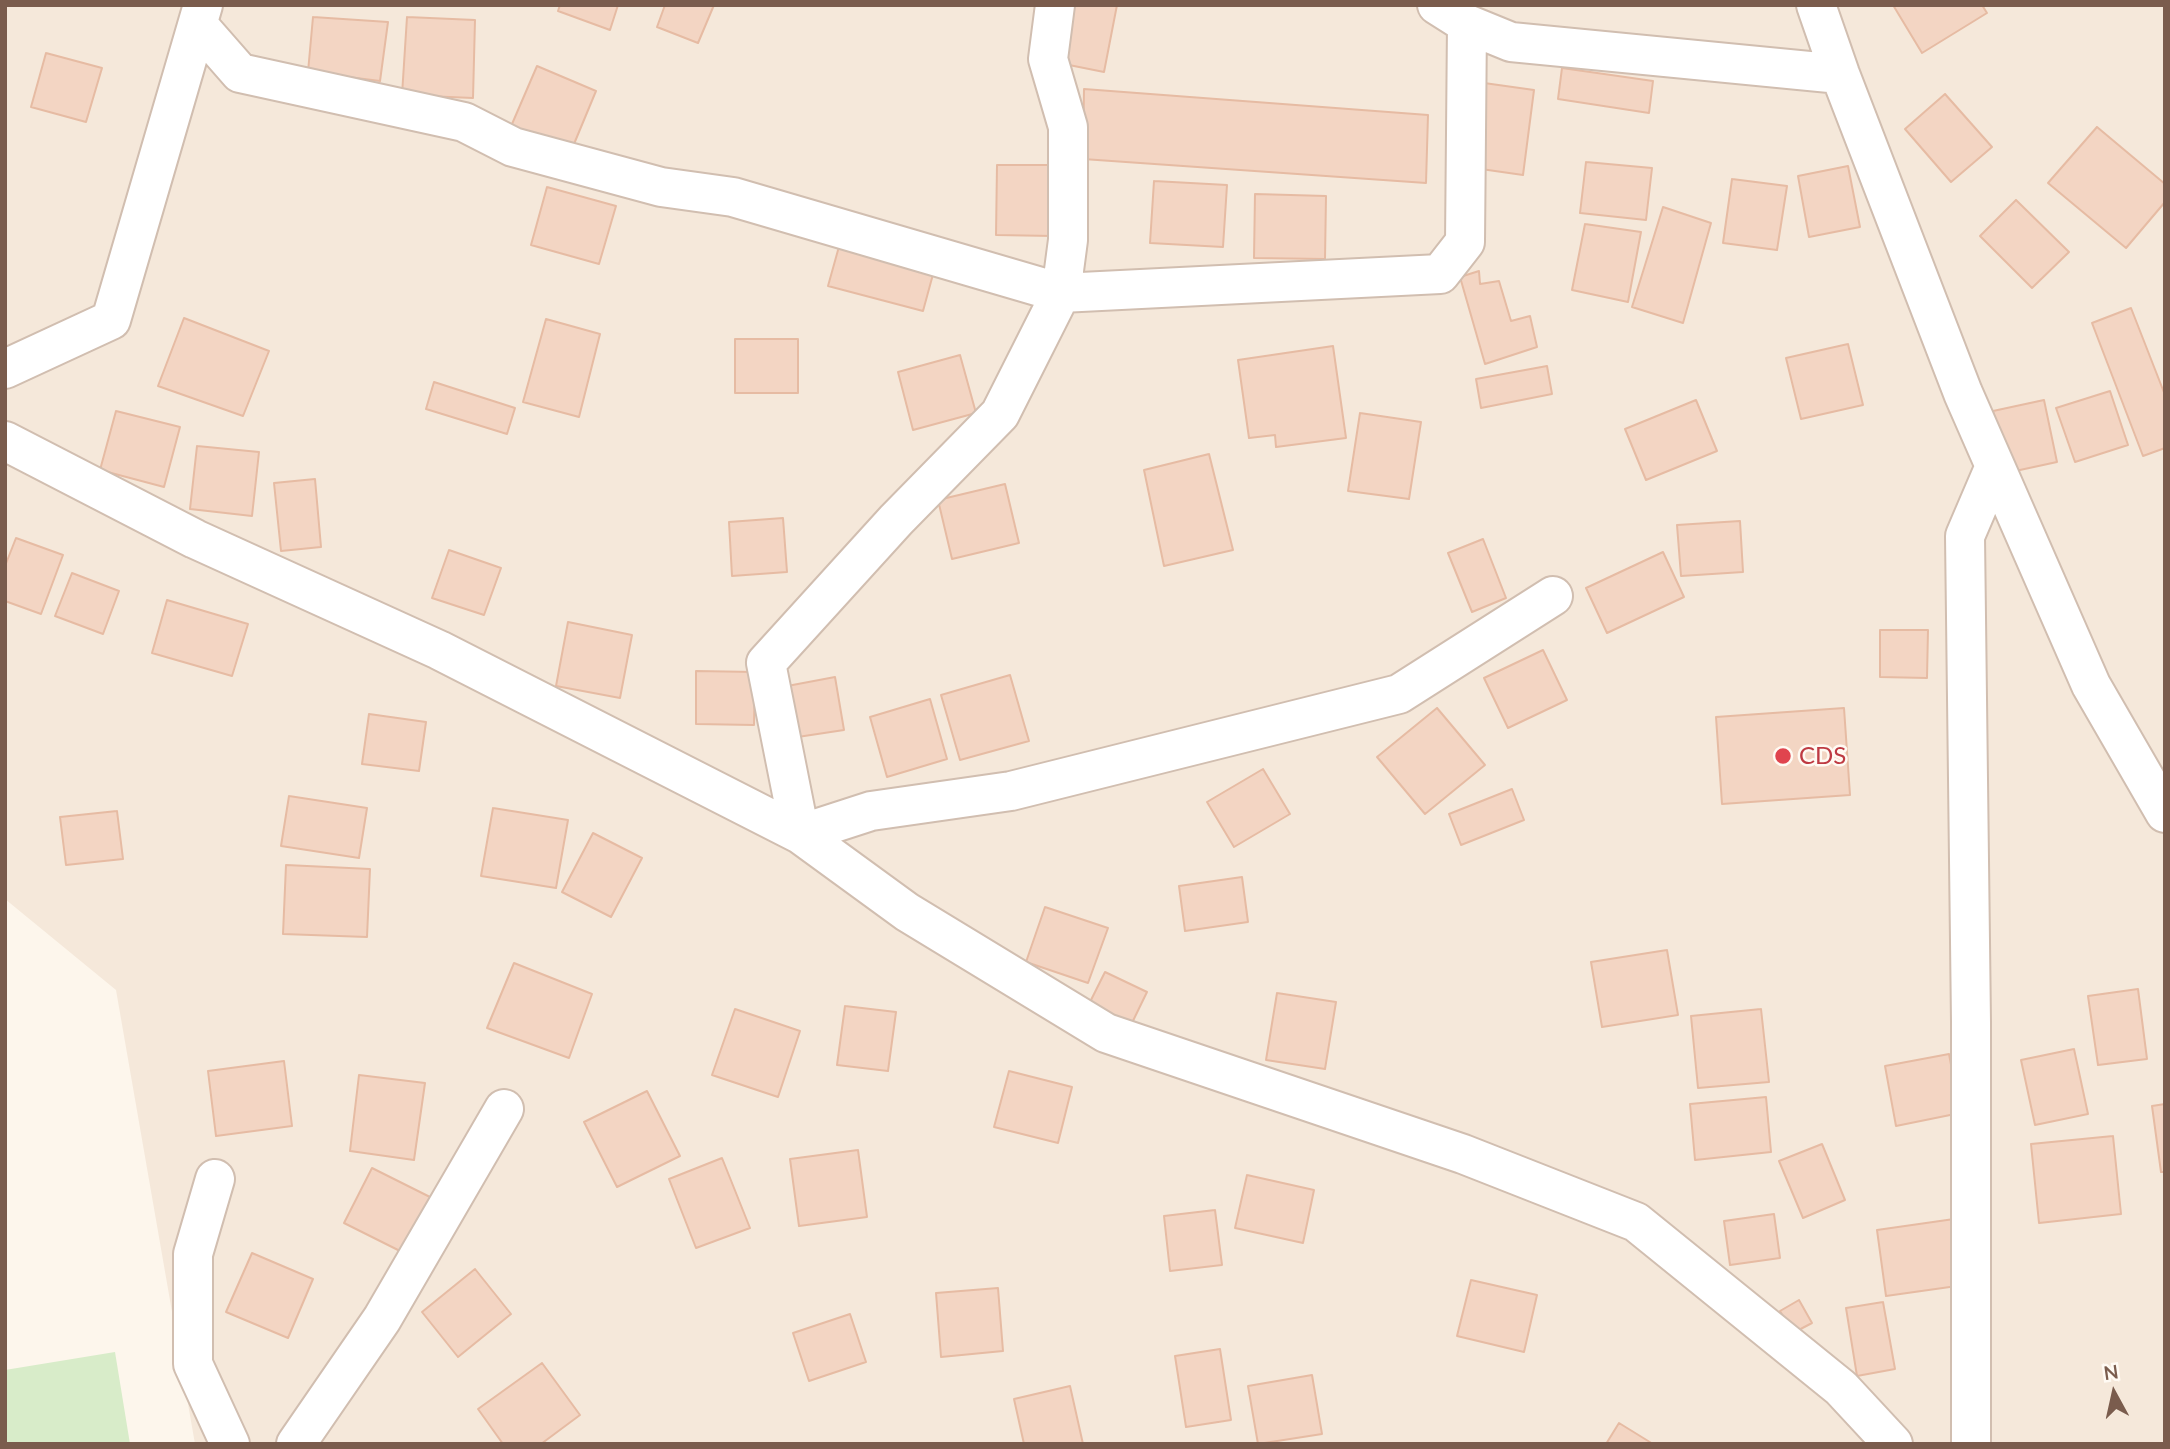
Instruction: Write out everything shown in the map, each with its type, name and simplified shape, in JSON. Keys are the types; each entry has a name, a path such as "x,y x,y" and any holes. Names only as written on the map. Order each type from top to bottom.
{"street":[{"path":"800,834 766,663 896,520 1000,414 1061,293 1068,240 1068,127 1048,59 1055,5"},
{"path":"1816,5 1963,393 2091,685 2165,813"},
{"path":"200,15 240,73 464,122 513,147 661,187 733,197 1061,293 1440,274 1465,242 1452,15 1511,42 1840,74"},
{"path":"5,369 111,320 200,15"},
{"path":"5,441 195,539 439,650 800,834 907,912 1106,1033 1463,1154 1636,1222 1841,1388 1893,1444"},
{"path":"1971,1444 1971,1022 1965,536 1995,466"},
{"path":"800,834 871,811 1011,791 1399,694 1553,596"},
{"path":"296,1444 382,1319 504,1109"},
{"path":"215,1178 193,1254 193,1364 230,1444"}],"shaded area":[{"path":"5,5 2165,5 2165,1444 195,1444 116,990 5,899"}],"green space":[{"path":"115,1352 130,1444 5,1444 5,1370"}],"building":[{"path":"560,5 618,5 610,30 558,11"},
{"path":"665,5 714,5 698,43 657,27"},
{"path":"1065,5 1117,5 1104,72 1054,62"},
{"path":"1893,5 1982,5 1987,13 1922,53"},
{"path":"313,17 388,22 380,81 308,72"},
{"path":"407,17 475,20 473,98 402,95"},
{"path":"46,53 102,68 86,122 31,107"},
{"path":"537,66 596,91 569,156 509,131"},
{"path":"1562,68 1653,81 1649,113 1558,99"},
{"path":"1477,82 1534,90 1523,175 1467,167"},
{"path":"1084,89 1428,115 1426,183 1083,159"},
{"path":"1945,94 1992,147 1951,182 1905,129"},
{"path":"2097,127 2165,184 2165,202 2126,248 2048,183"},
{"path":"1586,162 1652,168 1646,220 1580,213"},
{"path":"997,165 1053,165 1053,236 996,235"},
{"path":"1848,166 1860,227 1809,237 1798,176"},
{"path":"1732,179 1787,186 1777,250 1723,243"},
{"path":"1154,181 1227,185 1223,247 1150,243"},
{"path":"547,187 616,206 599,264 531,245"},
{"path":"1255,194 1326,196 1325,259 1254,258"},
{"path":"2016,200 2069,252 2032,288 1980,236"},
{"path":"1663,207 1711,223 1683,323 1632,307"},
{"path":"1585,224 1641,232 1628,302 1572,290"},
{"path":"840,243 935,267 923,311 828,286"},
{"path":"1479,271 1480,284 1499,281 1511,321 1530,316 1537,347 1485,364 1460,277"},
{"path":"2131,308 2165,395 2165,448 2143,456 2092,323"},
{"path":"184,318 269,351 243,416 158,386"},
{"path":"546,319 600,334 579,417 523,402"},
{"path":"735,339 798,339 798,393 735,393"},
{"path":"1848,344 1863,405 1801,419 1786,358"},
{"path":"1333,346 1346,438 1276,447 1275,435 1249,438 1238,360"},
{"path":"960,355 976,413 913,430 898,372"},
{"path":"1547,366 1552,394 1481,408 1476,379"},
{"path":"434,382 515,408 507,434 426,409"},
{"path":"2110,391 2128,445 2075,462 2056,408"},
{"path":"1696,400 1717,451 1646,480 1625,429"},
{"path":"2044,400 2057,462 2006,473 1993,411"},
{"path":"116,411 180,427 164,487 100,470"},
{"path":"1360,413 1421,422 1409,499 1348,491"},
{"path":"197,446 259,452 252,516 190,509"},
{"path":"1209,454 1233,550 1164,566 1144,470"},
{"path":"315,479 321,547 281,551 274,483"},
{"path":"1005,484 1019,543 952,559 938,500"},
{"path":"783,518 787,572 732,576 729,522"},
{"path":"1740,521 1743,572 1681,576 1677,525"},
{"path":"16,538 63,555 41,614 5,601 5,566"},
{"path":"1483,539 1506,598 1472,612 1448,553"},
{"path":"449,550 501,568 484,615 432,598"},
{"path":"1663,552 1684,597 1607,633 1586,588"},
{"path":"72,573 119,591 103,634 55,616"},
{"path":"167,600 248,624 232,676 152,653"},
{"path":"568,622 632,635 620,698 556,686"},
{"path":"1880,630 1928,630 1927,678 1880,677"},
{"path":"1543,650 1567,700 1508,728 1484,678"},
{"path":"696,671 755,672 754,725 696,724"},
{"path":"1010,675 1029,741 960,760 941,695"},
{"path":"835,677 844,730 791,738 782,687"},
{"path":"930,699 947,759 887,777 870,717"},
{"path":"1437,708 1485,765 1425,814 1377,757"},
{"name":"CDS","path":"1844,708 1850,795 1722,804 1716,717"},
{"path":"369,714 426,722 419,771 362,764"},
{"path":"1263,769 1290,814 1234,847 1207,802"},
{"path":"1512,789 1524,820 1461,845 1449,814"},
{"path":"289,796 367,808 359,858 281,846"},
{"path":"493,808 568,820 556,888 481,876"},
{"path":"117,811 123,859 66,865 60,817"},
{"path":"593,833 642,858 611,917 562,892"},
{"path":"286,865 370,869 367,937 283,934"},
{"path":"1242,877 1248,922 1185,931 1179,886"},
{"path":"1045,907 1108,928 1088,983 1026,962"},
{"path":"1667,950 1678,1015 1602,1027 1591,962"},
{"path":"514,963 592,994 569,1058 487,1028"},
{"path":"1105,972 1147,992 1130,1027 1087,1008"},
{"path":"2138,989 2147,1059 2098,1065 2088,996"},
{"path":"1277,993 1336,1002 1325,1069 1266,1060"},
{"path":"845,1006 896,1012 888,1071 837,1065"},
{"path":"735,1009 800,1031 778,1097 712,1075"},
{"path":"1761,1009 1769,1082 1698,1088 1691,1016"},
{"path":"2074,1049 2088,1114 2035,1125 2021,1060"},
{"path":"1949,1054 1960,1113 1896,1126 1885,1066"},
{"path":"284,1061 292,1126 216,1136 208,1071"},
{"path":"1009,1071 1072,1087 1058,1143 994,1127"},
{"path":"359,1075 425,1083 414,1160 350,1151"},
{"path":"647,1091 680,1156 617,1187 584,1122"},
{"path":"1766,1097 1771,1152 1695,1160 1690,1104"},
{"path":"2165,1104 2165,1172 2161,1172 2152,1106"},
{"path":"2113,1136 2121,1214 2039,1223 2031,1144"},
{"path":"1822,1144 1845,1200 1803,1218 1779,1161"},
{"path":"858,1150 867,1217 799,1226 790,1159"},
{"path":"722,1158 750,1228 696,1248 669,1179"},
{"path":"372,1168 434,1199 406,1254 344,1223"},
{"path":"1247,1175 1314,1190 1303,1243 1235,1228"},
{"path":"1215,1210 1222,1265 1170,1271 1164,1216"},
{"path":"1774,1214 1780,1258 1730,1265 1724,1221"},
{"path":"1954,1219 1964,1285 1886,1296 1877,1230"},
{"path":"252,1253 313,1279 288,1338 226,1312"},
{"path":"475,1269 511,1314 458,1357 422,1312"},
{"path":"1471,1280 1537,1295 1524,1352 1457,1336"},
{"path":"998,1288 1003,1351 941,1357 936,1293"},
{"path":"1799,1300 1812,1323 1793,1333 1780,1311"},
{"path":"1883,1302 1895,1369 1857,1376 1846,1308"},
{"path":"850,1314 866,1362 809,1381 793,1333"},
{"path":"1220,1349 1231,1420 1186,1427 1175,1356"},
{"path":"542,1363 580,1415 541,1444 503,1444 478,1409"},
{"path":"1312,1375 1322,1434 1258,1444 1248,1386"},
{"path":"1070,1386 1083,1444 1024,1444 1014,1399"},
{"path":"1619,1423 1653,1444 1606,1444"}],"place":[{"name":"CDS","path":"1783,756"}]}
